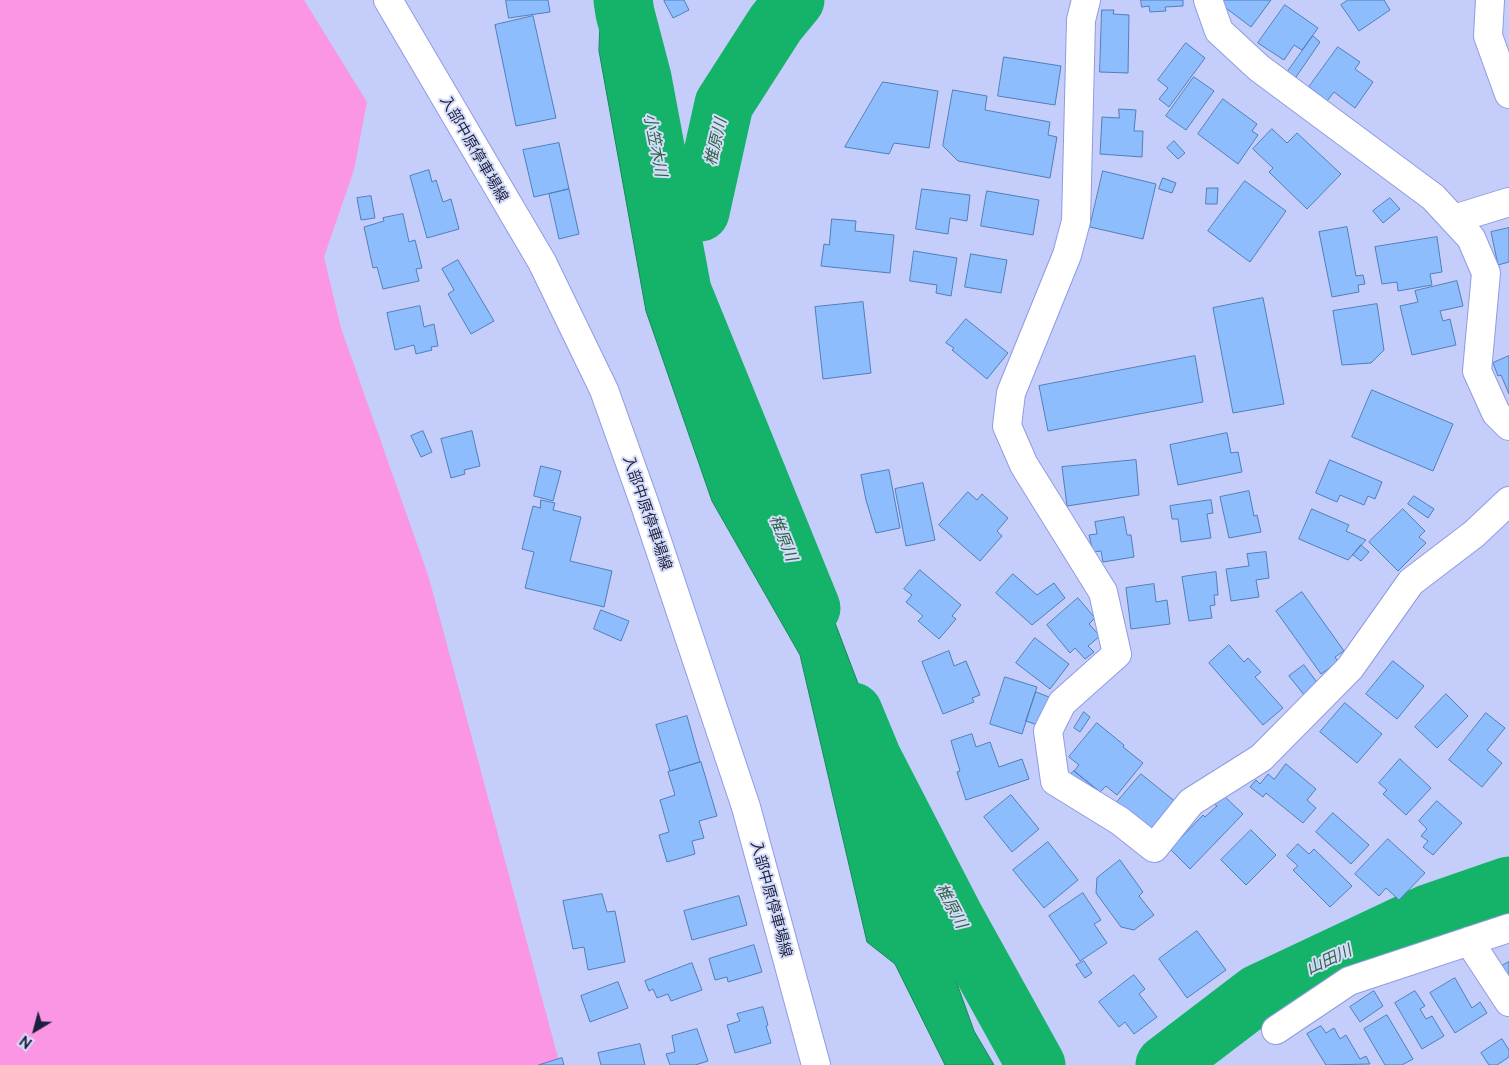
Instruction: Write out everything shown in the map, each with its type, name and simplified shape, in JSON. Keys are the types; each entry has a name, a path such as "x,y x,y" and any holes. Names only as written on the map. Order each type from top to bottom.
{"street":[{"name":"入部中原停車場線","path":"388,0 542,262 604,390 645,505 746,807 816,1065"},
{"path":"1086,0 1081,20 1076,221 1067,255 1011,393 1007,426 1024,465 1103,592 1117,654 1062,703 1048,732 1055,780 1120,821 1154,848 1191,802 1261,758 1350,668 1411,582 1474,534 1509,501"},
{"path":"1208,0 1219,31 1259,68 1433,197 1471,238 1486,273 1477,371 1496,413 1509,426"},
{"path":"1490,0 1488,36 1509,94"},
{"path":"1454,219 1509,202"},
{"path":"1276,1030 1349,981 1509,928"},
{"path":"1469,941 1509,1002"}],"shaded area":[{"path":"0,0 304,0 367,102 354,170 324,257 341,328 429,578 560,1065 0,1065"}],"water":[{"path":"601,0 608,0 610,48 627,127 634,139 664,253 692,199 765,11 775,0 791,0 783,7 743,85 710,199 682,314 696,386 710,394 742,485 771,529 804,546 818,578 859,686 897,826 919,861 945,950 974,1031 994,1065 945,1065 895,964 867,942 800,655 712,501 646,311 599,51"}],"building":[{"path":"506,0 548,0 550,12 509,18"},
{"path":"684,0 689,10 673,18 664,1"},
{"path":"1141,0 1183,0 1183,6 1165,7 1166,11 1150,12 1149,6 1142,7"},
{"path":"1219,0 1271,0 1251,27 1218,2"},
{"path":"1348,0 1384,0 1390,10 1359,31 1341,5"},
{"path":"1285,5 1318,28 1302,50 1294,45 1284,60 1258,43"},
{"path":"1102,10 1114,10 1113,14 1129,15 1128,73 1100,72"},
{"path":"533,16 556,118 516,126 495,25"},
{"path":"1313,36 1320,42 1294,80 1286,74"},
{"path":"1186,43 1205,58 1169,107 1159,99 1168,88 1158,80"},
{"path":"1338,47 1360,62 1355,69 1373,82 1355,108 1334,92 1327,101 1309,87"},
{"path":"1004,57 1061,66 1055,105 998,96"},
{"path":"1194,77 1214,91 1186,130 1166,116"},
{"path":"883,82 938,91 929,148 894,143 889,154 845,147"},
{"path":"953,90 987,96 985,110 1050,122 1048,135 1057,137 1050,178 958,161 943,146"},
{"path":"1223,99 1257,124 1252,131 1258,135 1238,164 1198,134"},
{"path":"1119,109 1136,110 1134,131 1143,131 1142,157 1100,154 1102,117 1119,118"},
{"path":"1272,129 1287,143 1297,133 1341,174 1307,209 1269,172 1273,168 1253,149"},
{"path":"1174,141 1185,153 1178,159 1167,148"},
{"path":"559,143 569,189 534,197 523,150"},
{"path":"429,170 432,182 436,180 443,202 451,199 459,229 427,238 410,176"},
{"path":"1103,171 1156,184 1143,239 1090,227"},
{"path":"1163,178 1176,183 1172,193 1159,189"},
{"path":"1245,181 1286,211 1250,262 1208,231"},
{"path":"1207,188 1218,188 1217,204 1206,204"},
{"path":"569,189 579,234 559,239 549,194"},
{"path":"922,189 970,195 967,221 950,218 948,234 916,229"},
{"path":"987,191 1039,200 1033,235 981,226"},
{"path":"371,196 375,218 361,220 357,198"},
{"path":"1390,198 1400,209 1383,223 1373,211"},
{"path":"403,214 409,242 415,240 422,268 416,269 419,281 383,289 377,267 373,268 364,227 384,221 383,218"},
{"path":"832,219 856,221 855,231 894,235 890,273 821,266 824,244 829,245"},
{"path":"1347,227 1356,276 1363,275 1365,284 1358,285 1359,292 1332,297 1319,232"},
{"path":"1509,228 1509,262 1498,265 1491,232"},
{"path":"1437,237 1442,272 1430,274 1432,285 1398,291 1397,282 1382,284 1375,247"},
{"path":"914,251 957,258 951,296 936,293 937,285 910,281"},
{"path":"971,254 1007,260 1001,293 965,287"},
{"path":"458,260 494,321 471,334 448,294 454,290 442,269"},
{"path":"1457,281 1463,306 1440,311 1443,321 1450,319 1456,345 1412,355 1400,306 1418,302 1415,291"},
{"path":"1263,298 1284,404 1233,413 1213,308"},
{"path":"863,302 871,373 823,379 815,307"},
{"path":"1377,304 1384,350 1371,363 1342,365 1333,311"},
{"path":"420,306 424,327 434,324 438,346 431,347 432,350 416,354 414,345 395,350 387,313"},
{"path":"966,319 1008,353 987,379 952,350 954,348 946,343"},
{"path":"1195,356 1203,402 1048,431 1039,386"},
{"path":"1509,356 1509,394 1501,375 1498,376 1493,363"},
{"path":"1372,390 1453,424 1433,471 1352,437"},
{"path":"423,431 432,452 421,457 411,436"},
{"path":"472,431 480,466 464,470 465,474 451,478 441,439"},
{"path":"1227,433 1231,453 1238,452 1242,472 1178,485 1170,445"},
{"path":"1136,460 1139,495 1067,506 1062,467"},
{"path":"1330,460 1382,482 1375,499 1368,496 1364,505 1340,495 1337,502 1316,493"},
{"path":"541,466 561,471 553,501 534,496"},
{"path":"889,470 900,528 876,533 861,475"},
{"path":"923,483 935,540 906,546 895,489"},
{"path":"1249,491 1254,516 1257,515 1261,532 1229,538 1220,497"},
{"path":"968,492 977,500 982,494 1008,518 997,531 1002,536 980,561 939,525"},
{"path":"1414,496 1434,509 1428,518 1408,504"},
{"path":"541,500 555,503 553,510 581,517 570,561 612,571 604,607 525,588 534,552 522,549 533,506 540,508"},
{"path":"1211,500 1213,513 1207,514 1211,538 1181,542 1178,519 1172,519 1170,506"},
{"path":"1312,509 1349,525 1346,531 1366,540 1348,560 1299,539"},
{"path":"1403,509 1425,531 1419,537 1426,543 1398,571 1369,542"},
{"path":"1124,517 1127,535 1131,535 1134,557 1103,562 1101,551 1093,552 1089,535 1097,534 1095,522"},
{"path":"1361,545 1369,552 1361,561 1353,555"},
{"path":"1266,552 1269,578 1256,580 1259,597 1231,601 1226,569 1249,566 1247,554"},
{"path":"920,570 961,605 952,616 956,619 939,639 918,621 923,616 906,602 912,595 904,589"},
{"path":"1216,572 1218,595 1214,595 1215,605 1210,606 1212,618 1189,621 1182,577"},
{"path":"1013,574 1037,595 1054,583 1065,598 1032,625 996,593"},
{"path":"1154,584 1156,602 1167,600 1170,624 1131,629 1126,588"},
{"path":"1302,592 1344,651 1335,657 1338,662 1321,674 1276,611"},
{"path":"1078,598 1095,618 1089,624 1100,636 1088,646 1094,652 1085,659 1075,648 1070,653 1047,625"},
{"path":"601,610 629,621 621,641 594,629"},
{"path":"1035,638 1069,664 1050,689 1016,663"},
{"path":"1229,645 1244,662 1248,658 1261,672 1255,677 1283,708 1263,725 1209,663"},
{"path":"949,651 954,666 966,661 980,695 972,698 974,702 943,714 922,662"},
{"path":"1393,661 1424,686 1397,719 1366,694"},
{"path":"1304,665 1319,685 1305,696 1289,676"},
{"path":"1005,677 1037,687 1022,734 990,724"},
{"path":"1036,692 1049,697 1040,726 1026,721"},
{"path":"1446,694 1468,716 1437,748 1415,727"},
{"path":"1345,703 1382,734 1357,763 1320,732"},
{"path":"1084,712 1090,717 1080,732 1074,728"},
{"path":"1486,713 1505,728 1487,750 1502,763 1482,787 1449,760"},
{"path":"687,716 700,762 670,771 656,725"},
{"path":"1097,723 1143,763 1117,795 1106,786 1100,792 1074,771 1079,765 1069,757"},
{"path":"972,734 976,747 990,742 999,767 1022,759 1029,779 966,800 957,772 960,771 951,741"},
{"path":"1400,759 1431,788 1406,815 1383,794 1387,790 1379,783"},
{"path":"701,762 717,816 699,821 704,838 692,841 695,854 667,862 659,835 669,832 660,800 675,795 668,772"},
{"path":"1286,764 1316,789 1307,800 1316,808 1303,823 1266,793 1263,797 1250,787 1256,780 1260,784 1268,774 1274,779"},
{"path":"1074,771 1100,792 1096,798 1065,780"},
{"path":"1141,774 1177,803 1154,832 1117,802"},
{"path":"1011,795 1039,829 1012,852 984,817"},
{"path":"1223,795 1243,814 1190,869 1170,849 1203,815 1205,817 1217,806 1214,804"},
{"path":"1437,801 1462,823 1433,855 1423,847 1428,841 1421,836 1427,829 1419,821"},
{"path":"1333,813 1369,845 1351,864 1316,832"},
{"path":"1251,830 1276,855 1246,885 1221,860"},
{"path":"1388,839 1425,873 1399,900 1386,888 1379,896 1355,874"},
{"path":"1048,842 1078,880 1044,908 1013,870"},
{"path":"1298,844 1309,854 1314,849 1352,886 1330,907 1293,870 1298,866 1287,856"},
{"path":"1120,860 1143,892 1139,896 1154,915 1134,930 1121,927 1096,893 1097,878"},
{"path":"1083,893 1101,920 1094,924 1107,943 1080,961 1049,916"},
{"path":"602,894 607,912 615,911 625,962 588,970 584,947 573,949 563,901"},
{"path":"739,896 747,925 692,940 684,911"},
{"path":"1197,931 1226,970 1187,998 1159,959"},
{"path":"754,945 762,972 728,982 727,977 715,980 709,959"},
{"path":"1084,961 1092,973 1085,978 1076,965"},
{"path":"1509,962 1509,991 1496,969"},
{"path":"692,963 702,990 671,1001 668,994 657,998 653,989 649,991 645,981"},
{"path":"1134,975 1145,989 1139,994 1157,1017 1134,1034 1125,1022 1119,1027 1099,1002"},
{"path":"1455,978 1472,1008 1480,1002 1487,1013 1455,1033 1430,993"},
{"path":"618,982 628,1008 590,1022 581,996"},
{"path":"1374,991 1383,1006 1360,1022 1350,1007"},
{"path":"1415,991 1425,1006 1420,1009 1426,1019 1432,1016 1444,1036 1422,1049 1395,1003"},
{"path":"763,1007 771,1043 735,1053 727,1025 740,1021 737,1014"},
{"path":"1387,1015 1413,1059 1402,1065 1385,1065 1364,1029"},
{"path":"1321,1026 1326,1033 1334,1028 1340,1039 1346,1035 1360,1059 1366,1056 1370,1064 1326,1065 1307,1034"},
{"path":"697,1029 708,1061 695,1065 670,1065 666,1054 675,1052 672,1036"},
{"path":"1502,1039 1509,1050 1509,1057 1497,1065 1489,1065 1481,1053"},
{"path":"640,1044 645,1065 601,1065 598,1053"},
{"path":"562,1058 564,1065 539,1065"}],"waterway":[{"name":"椎原川","path":"623,0 642,78 682,291 811,608"},
{"name":"椎原川","path":"700,212 724,104 776,23 795,0"},
{"name":"椎原川","path":"853,712 872,758 954,917 1036,1065"},
{"name":"山田川","path":"1165,1065 1258,994 1428,914 1509,886"}],"water label":[{"name":"小笠木川","path":"655,145"}]}
